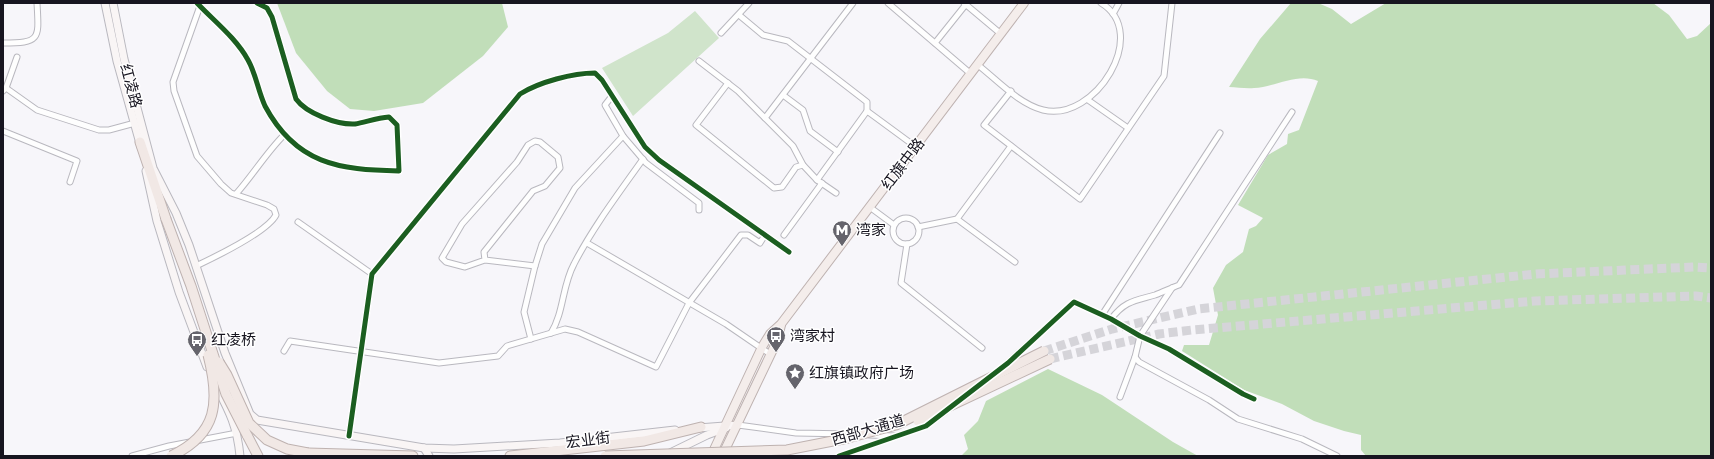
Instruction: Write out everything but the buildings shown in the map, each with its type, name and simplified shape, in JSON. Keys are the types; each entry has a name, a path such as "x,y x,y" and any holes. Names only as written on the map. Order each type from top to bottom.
{"highway":[{"path":"140,142 191,286 226,394 258,456"},
{"path":"153,168 166,219"},
{"path":"171,456 187,448 202,436 211,421 213,410 210,365 191,286"},
{"path":"212,350 227,375 249,423 267,440 287,449 308,453 413,456"},
{"name":"西部大通道","path":"605,456 787,450 848,438 896,425 1044,351"},
{"name":"西部大通道","path":"760,456 788,455 850,443 897,430 1050,359"},
{"path":"510,456 644,442 701,428"}],"main road":[{"name":"红凌路","path":"105,3 117,61 140,142 157,221 179,292 209,372 233,417 239,443 240,456"},
{"name":"红凌路","path":"113,3 124,59 153,168 176,213 196,266 225,353 250,414"},
{"name":"红旗中路","path":"711,456 770,334 781,324 871,208 1024,3"},
{"name":"红旗中路","path":"722,456 734,434 770,354 781,324"},
{"name":"宏业街","path":"250,414 257,420 264,423 424,448 454,449 560,443 701,428 724,429 738,424"},
{"path":"237,432 264,423"},
{"path":"664,456 687,444 724,429"},
{"path":"424,448 429,456"}],"street":[{"path":"3,43 26,43 36,37 39,28 37,3"},
{"path":"196,266 223,254 273,222 276,215 274,209 231,193 221,184 197,156 174,91 173,82 199,4 242,50 248,59 265,106 284,135 314,158 337,166 399,171 400,168 397,125 389,117 349,124 318,115 301,106 296,99 272,17 267,8 257,3"},
{"path":"721,33 749,3"},
{"path":"765,118 853,3"},
{"path":"888,3 971,74"},
{"path":"978,65 1029,105 1052,112 1073,107 1088,100 1101,88 1115,65 1120,42 1117,18 1101,3"},
{"path":"1113,14 1120,3"},
{"path":"1011,91 984,125 1080,199 1164,76 1172,3"},
{"path":"935,43 965,4 1001,34"},
{"path":"739,15 763,35 788,41 866,102 867,111 838,152 820,182 784,235"},
{"path":"18,57 5,90 37,110 99,130 109,130 135,123"},
{"path":"699,60 728,83 765,118 793,146 803,165 820,182 836,193"},
{"path":"349,436 372,274 520,94 531,87 584,73 595,73 612,96 645,148 789,252"},
{"path":"728,83 696,125 774,188 782,187 796,167 803,165"},
{"path":"782,95 803,110 810,131 838,152"},
{"path":"612,96 605,105 623,136 643,159 699,203 699,210"},
{"path":"1088,100 1128,128"},
{"path":"867,111 916,147"},
{"path":"1111,319 1118,310 1135,299 1156,294 1179,285 1292,112"},
{"path":"3,131 77,161 70,182"},
{"path":"1102,315 1220,133"},
{"path":"236,194 252,177 274,145 284,135"},
{"path":"531,339 524,312 534,266 542,244 575,188 623,136"},
{"path":"485,260 484,252 528,197 533,191 545,186 560,168 558,157 540,142 535,141 528,145 517,162 462,224 442,258 446,262 464,267 485,260 534,266"},
{"path":"918,227 957,219 1011,146"},
{"path":"551,333 556,324 560,310 564,286 574,264 612,202 643,159"},
{"path":"871,208 894,225"},
{"path":"904,218 913,220 918,227 917,238 907,244 902,243 895,238 893,230 894,225 896,222 904,218"},
{"path":"957,219 1015,262"},
{"path":"298,222 372,274"},
{"path":"284,351 290,341 361,350 439,363 498,356 507,346 565,329 578,332 656,366 689,303 741,235 748,235 760,243 765,236"},
{"path":"587,243 726,324 770,354"},
{"path":"907,244 901,283 982,348"},
{"path":"1120,397 1135,357 1140,336 1172,288"},
{"path":"839,456 926,426 1008,363 1074,302 1111,319 1140,336 1169,349 1243,394 1254,399"},
{"path":"1135,357 1139,362 1209,400 1238,419 1302,439 1337,456"},
{"path":"738,424 796,433 898,436"},
{"path":"132,456 169,446 237,432"}],"green space":[{"path":"277,3 502,3 508,27 483,56 423,103 374,111 350,109 327,91 296,53"},
{"path":"1291,3 1318,3 1332,9 1351,24 1386,3 1653,3 1669,15 1687,39 1697,36 1711,23 1711,456 1366,456 1361,450 1361,435 1314,421 1282,404 1244,390 1182,351 1184,345 1209,345 1218,315 1213,288 1226,265 1243,252 1249,229 1256,226 1263,218 1238,205 1268,155 1287,144 1288,134 1299,130 1318,81 1303,78 1262,87 1229,87 1260,39"},
{"path":"695,11 719,38 633,116 602,68 668,33"},
{"path":"1048,369 1102,395 1173,442 1198,456 961,456 968,449 964,435 978,421 986,401"}],"tunnel":[{"path":"1044,351 1112,329 1198,309 1536,274 1695,267 1711,268"},
{"path":"1050,359 1159,334 1192,330 1535,301 1696,296 1711,298"}],"cycle path":[{"path":"197,3 231,37 243,52 253,71 265,106 277,125 305,152 321,160 357,169 399,171 397,125 389,117 348,124 322,117 307,109 296,99 272,17 267,8 257,3"},
{"path":"349,436 372,274 520,94 546,82 567,76 595,73 602,80 645,147 659,160 789,252"},
{"path":"839,456 926,426 1008,363 1074,302 1111,319 1140,336 1169,349 1243,394 1254,399"}],"place":[{"name":"湾家","path":"842,247"},
{"name":"湾家村","path":"776,353"},
{"name":"红凌桥","path":"197,357"},
{"name":"红旗镇政府广场","path":"795,390"}]}
